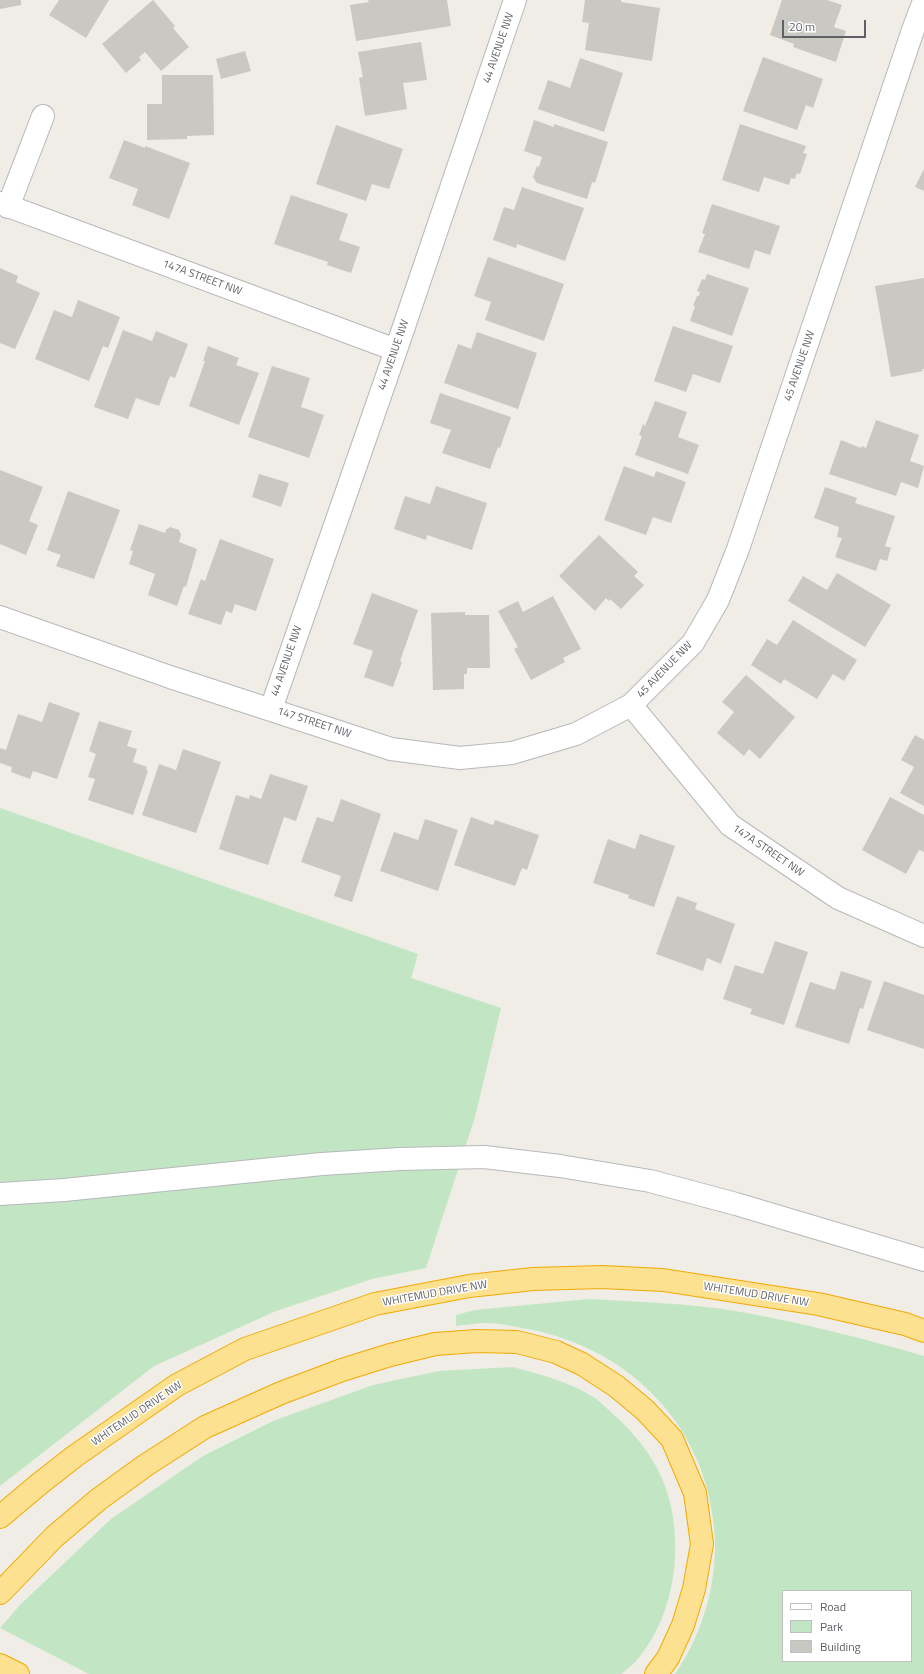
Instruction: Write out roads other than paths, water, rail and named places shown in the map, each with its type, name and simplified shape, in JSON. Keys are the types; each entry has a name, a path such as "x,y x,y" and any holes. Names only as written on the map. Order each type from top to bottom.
{"highway":[{"name":"WHITEMUD DRIVE NW","path":"0,1517 38,1484 75,1456 177,1385 245,1349 375,1304 469,1286 533,1279 602,1277 663,1280 818,1304 906,1324 924,1331"},
{"path":"0,1593 54,1537 99,1499 146,1465 205,1427 281,1393 342,1370 390,1355 435,1344 477,1341 517,1342 556,1352 582,1364 616,1386 644,1410 672,1439 695,1492 702,1544 694,1589 683,1625 668,1658 656,1674"},
{"path":"0,1665 18,1674"}],"street":[{"name":"44 AVENUE NW","path":"271,708 396,350 515,0"},
{"name":"45 AVENUE NW","path":"631,705 693,643 718,600 738,549 914,26 924,1"},
{"name":"147A STREET NW","path":"43,116 4,205 396,350"},
{"name":"147 STREET NW","path":"0,617 170,677 271,708 391,749 460,758 512,753 576,734 631,705"},
{"name":"147A STREET NW","path":"631,705 730,825 838,898 924,936"},
{"path":"0,1194 95,1187 322,1164 400,1159 484,1157 560,1166 650,1181 736,1204 924,1260"}]}
